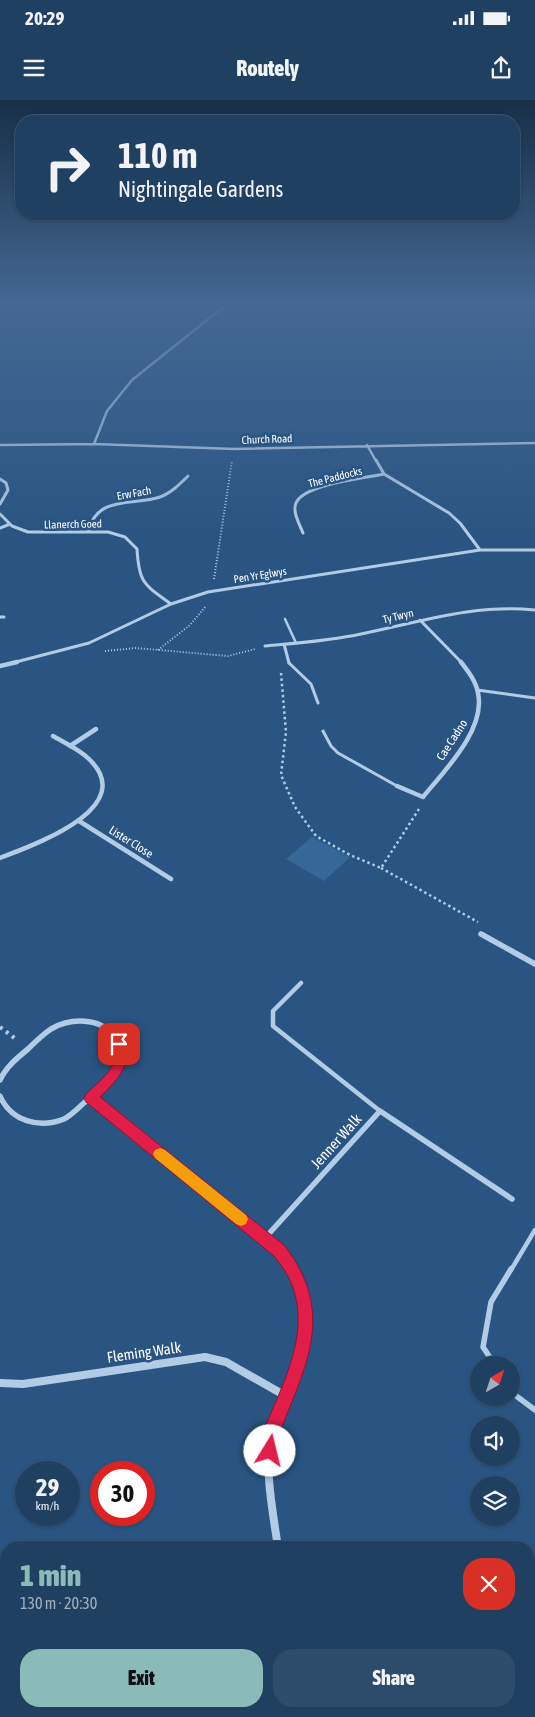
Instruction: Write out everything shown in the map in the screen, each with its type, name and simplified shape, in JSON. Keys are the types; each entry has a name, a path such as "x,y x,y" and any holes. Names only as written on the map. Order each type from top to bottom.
{"street":[{"path":"94,444 107,411 132,380"},
{"name":"Church Road","path":"0,445 94,444 234,449 535,443"},
{"name":"The Paddocks","path":"367,445 384,474 449,513 460,523 480,550"},
{"name":"The Paddocks","path":"303,533 295,509 300,496 318,488 384,474"},
{"name":"Erw Fach","path":"89,530 94,516 101,510 117,504 162,496 171,491 188,476"},
{"path":"0,479 6,483 8,490 0,504"},
{"name":"Llanerch Goed","path":"0,514 10,524 27,531 47,534 89,530 108,532 130,540 137,549 138,568 144,584 170,604"},
{"path":"0,528 10,524"},
{"name":"Pen Yr Eglwys","path":"0,666 89,643 170,604 212,592 480,550 535,550"},
{"name":"Ty Twyn","path":"265,646 358,634 471,609 511,608 535,610"},
{"name":"Cae Cadno","path":"420,620 463,665 472,678 477,690 478,711 475,724 462,747 423,797"},
{"path":"284,644 290,663"},
{"path":"70,746 96,729"},
{"path":"0,858 66,830 88,814 100,797 102,779 94,763 53,736"},
{"path":"397,786 423,797"},
{"name":"Lister Close","path":"79,821 171,879"},
{"path":"481,934 535,964"},
{"path":"0,1080 4,1070 51,1029 62,1024 86,1021 97,1024 107,1029 119,1044 119,1064 114,1074 91,1098 66,1118 43,1124 27,1121 13,1115 6,1108 0,1096"},
{"path":"91,1098 265,1238 279,1251 291,1267 300,1284 305,1304 306,1320 302,1352 284,1395 270,1437 269,1479 277,1541"},
{"path":"380,1111 512,1199"},
{"name":"Jenner Walk","path":"265,1238 380,1111"},
{"name":"Fleming Walk","path":"0,1383 23,1384 205,1357 226,1362 284,1395"}],"lane":[{"path":"285,619 296,643"},
{"path":"290,663 312,683 316,689 318,703"},
{"path":"477,690 535,698"},
{"path":"322,731 330,746 338,753 397,786"},
{"path":"301,983 273,1011 273,1026 380,1111"},
{"path":"488,1356 483,1347 491,1302 535,1230"},
{"path":"520,1399 535,1410"}],"path":[{"path":"157,651 190,625 206,609 212,592 217,548 234,449"},
{"path":"277,645 284,688 286,732 281,775 295,807 316,836 350,855 381,868 448,903 488,928 481,934"},
{"path":"104,651 136,648 228,656 265,646"},
{"path":"381,868 418,815 423,797"},
{"path":"0,1027 28,1049"}],"shaded area":[{"path":"312,837 350,857 324,881 286,859"}],"slow traffic":[{"path":"160,1154 241,1219"}],"route":[{"path":"119,1044 119,1064 114,1074 91,1098 265,1238 279,1251 291,1267 300,1284 305,1304 305,1336 302,1352 284,1395 270,1437 270,1451"}]}
